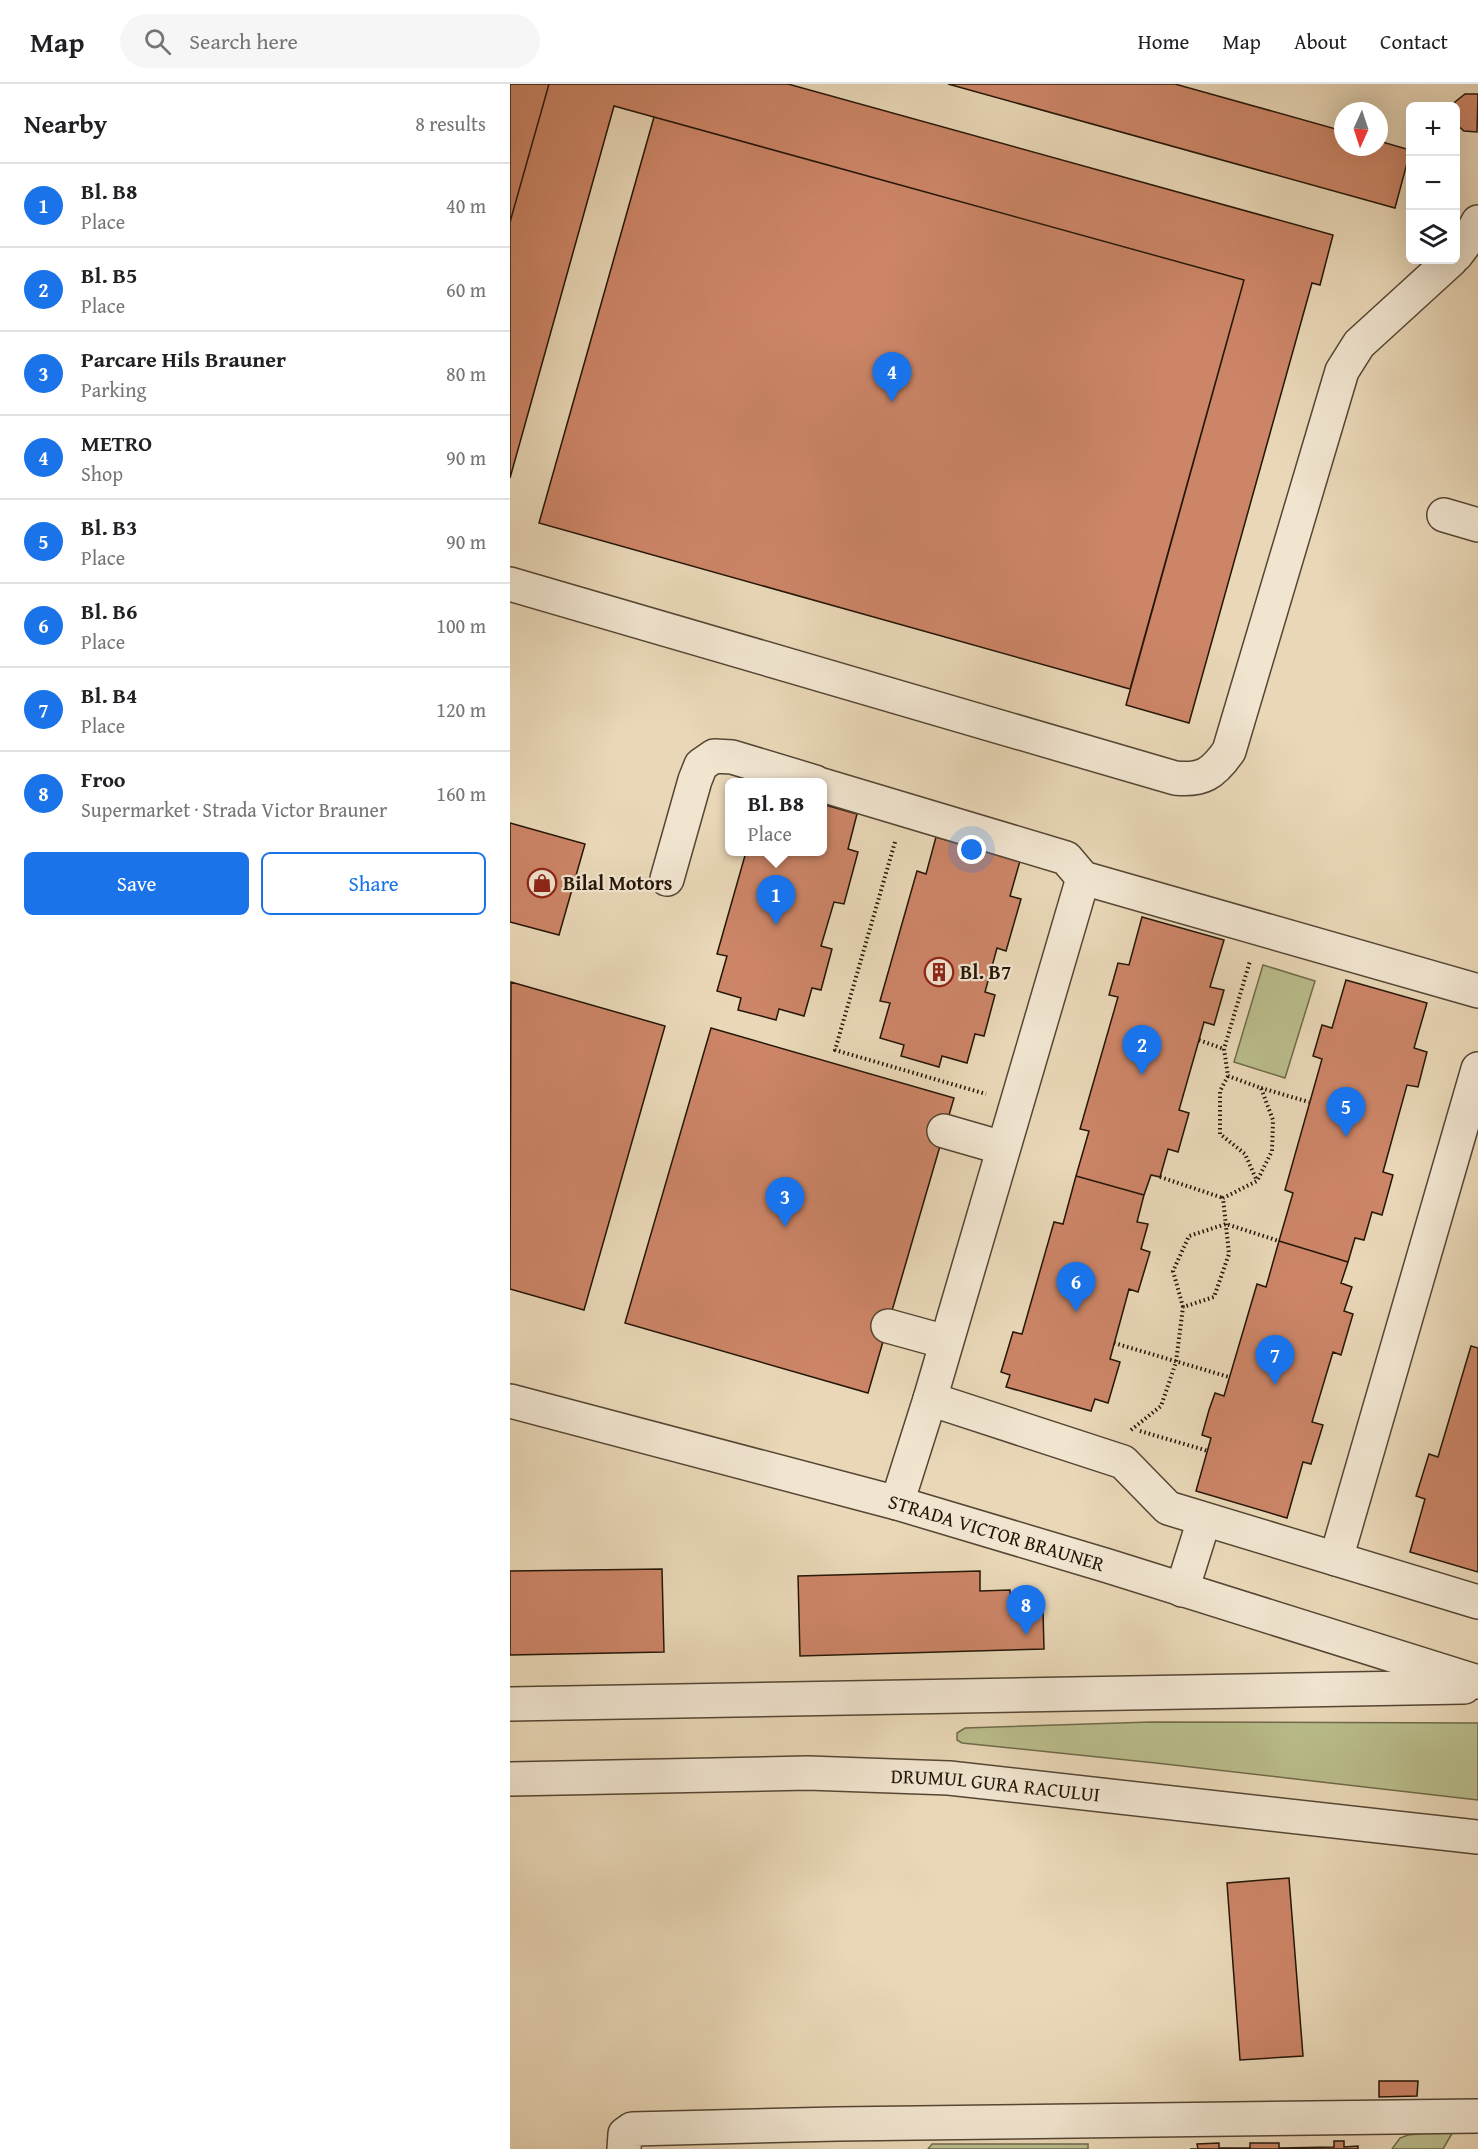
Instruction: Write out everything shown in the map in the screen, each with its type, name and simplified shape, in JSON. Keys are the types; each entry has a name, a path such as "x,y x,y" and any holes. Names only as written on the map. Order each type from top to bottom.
{"street":[{"path":"1460,249 1471,236 1478,222"},
{"path":"510,584 1174,778 1193,780 1218,766 1229,751 1342,370 1359,344 1446,264"},
{"path":"1444,515 1478,525"},
{"path":"667,879 701,765 714,756 732,757 799,778"},
{"path":"827,787 1066,858 1083,878 1478,991"},
{"path":"897,1503 930,1399 1083,878"},
{"path":"1336,1560 1478,1069"},
{"path":"944,1131 1004,1148"},
{"path":"888,1326 946,1342"},
{"path":"930,1399 1123,1462 1168,1508 1478,1602"},
{"name":"STRADA VICTOR BRAUNER","path":"510,1401 897,1503 1478,1682"},
{"path":"1182,1590 1204,1520"},
{"path":"510,1704 1478,1686"},
{"name":"DRUMUL GURA RACULUI","path":"510,1779 808,1773 949,1778 1478,1837"},
{"path":"624,2149 625,2134 632,2129 1478,2116"}],"path":[{"path":"904,810 835,1050 1017,1104"},
{"path":"1257,1181 1245,1154 1220,1134 1220,1091 1228,1076 1224,1049 1259,928"},
{"path":"1198,1040 1224,1049"},
{"path":"1228,1076 1309,1102"},
{"path":"1160,1178 1223,1198 1257,1181 1272,1151 1273,1120 1261,1088"},
{"path":"1183,1307 1214,1297 1229,1254 1223,1198"},
{"path":"1123,1462 1131,1429 1161,1406 1176,1362 1183,1307 1173,1271 1190,1236 1226,1224 1279,1241"},
{"path":"1114,1343 1229,1377"}],"green space":[{"path":"1263,965 1315,981 1285,1078 1234,1062"},
{"path":"1151,1722 1478,1723 1478,1800 962,1743 957,1740 957,1733 965,1728"},
{"path":"1454,2130 1443,2149 1392,2149 1400,2138 1408,2135"},
{"path":"932,2144 1088,2144 1088,2149 928,2149"}],"building":[{"path":"510,84 549,84 510,222"},
{"path":"549,84 788,84 1333,235 1320,285 1312,283 1189,723 1126,705 1244,280 614,106 510,478 510,222"},
{"path":"948,84 1175,84 1334,128 1334,156 1388,156 1388,144 1406,149 1406,167 1395,208"},
{"path":"1465,94 1478,94 1477,132 1464,131 1460,128 1460,102 1455,102"},
{"path":"654,117 1244,280 1130,689 539,523"},
{"path":"827,805 857,814 848,849 858,852 844,904 834,902 821,946 832,949 821,990 812,988 804,1016 779,1009 776,1020 738,1010 741,998 717,991 727,956 717,954 745,856 827,856"},
{"name":"Bilal Motors","path":"510,823 585,844 559,935 510,922"},
{"name":"Bl. B7","path":"936,837 1020,861 1010,896 1021,899 1006,951 997,948 985,992 995,995 984,1036 975,1034 967,1063 942,1056 939,1067 901,1056 904,1045 880,1038 890,1003 880,1001 917,871 926,874"},
{"path":"1142,917 1224,940 1210,987 1224,990 1214,1025 1204,1022 1179,1110 1189,1113 1178,1152 1168,1149 1160,1177 1151,1175 1144,1195 1076,1176 1089,1131 1080,1129 1118,997 1109,995 1118,963 1129,965"},
{"path":"1346,980 1427,1003 1414,1048 1427,1052 1418,1087 1407,1085 1383,1172 1393,1175 1382,1215 1372,1212 1364,1240 1355,1238 1348,1262 1279,1241 1293,1193 1285,1190 1322,1059 1313,1056 1322,1025 1332,1028"},
{"path":"511,982 665,1026 584,1310 510,1289"},
{"path":"711,1028 954,1098 868,1393 625,1323"},
{"path":"1076,1176 1144,1195 1137,1222 1148,1224 1141,1249 1150,1252 1138,1292 1129,1289 1110,1359 1120,1362 1108,1403 1095,1399 1091,1411 1006,1387 1010,1375 1001,1372 1013,1332 1022,1334 1054,1222 1063,1224"},
{"path":"1279,1241 1348,1262 1341,1283 1352,1287 1344,1311 1353,1314 1341,1355 1333,1352 1312,1422 1323,1425 1311,1464 1303,1462 1287,1518 1196,1491 1211,1438 1202,1435 1209,1410 1215,1393 1224,1396 1257,1284 1266,1287"},
{"path":"1471,1346 1478,1348 1478,1572 1410,1552 1425,1499 1416,1496 1429,1454 1438,1457"},
{"path":"662,1569 664,1652 510,1655 510,1571"},
{"path":"980,1571 980,1591 1010,1590 1011,1612 1043,1611 1044,1649 800,1656 798,1576"},
{"path":"1289,1878 1303,2056 1240,2060 1227,1883"},
{"path":"1379,2081 1418,2081 1417,2096 1379,2097"},
{"path":"1334,2141 1344,2141 1344,2147 1358,2146 1358,2149 1198,2149 1197,2144 1219,2143 1219,2148 1250,2148 1250,2143 1279,2143 1279,2148 1334,2147"}],"place":[{"name":"METRO","path":"892,402"},
{"name":"Bilal Motors","path":"542,883"},
{"name":"Bl. B8","path":"776,925"},
{"name":"Bl. B7","path":"939,972"},
{"name":"Bl. B5","path":"1142,1075"},
{"name":"Bl. B3","path":"1346,1137"},
{"name":"Parcare Hils Brauner","path":"785,1227"},
{"name":"Bl. B6","path":"1076,1312"},
{"name":"Bl. B4","path":"1275,1385"},
{"name":"Froo","path":"1026,1635"}]}
